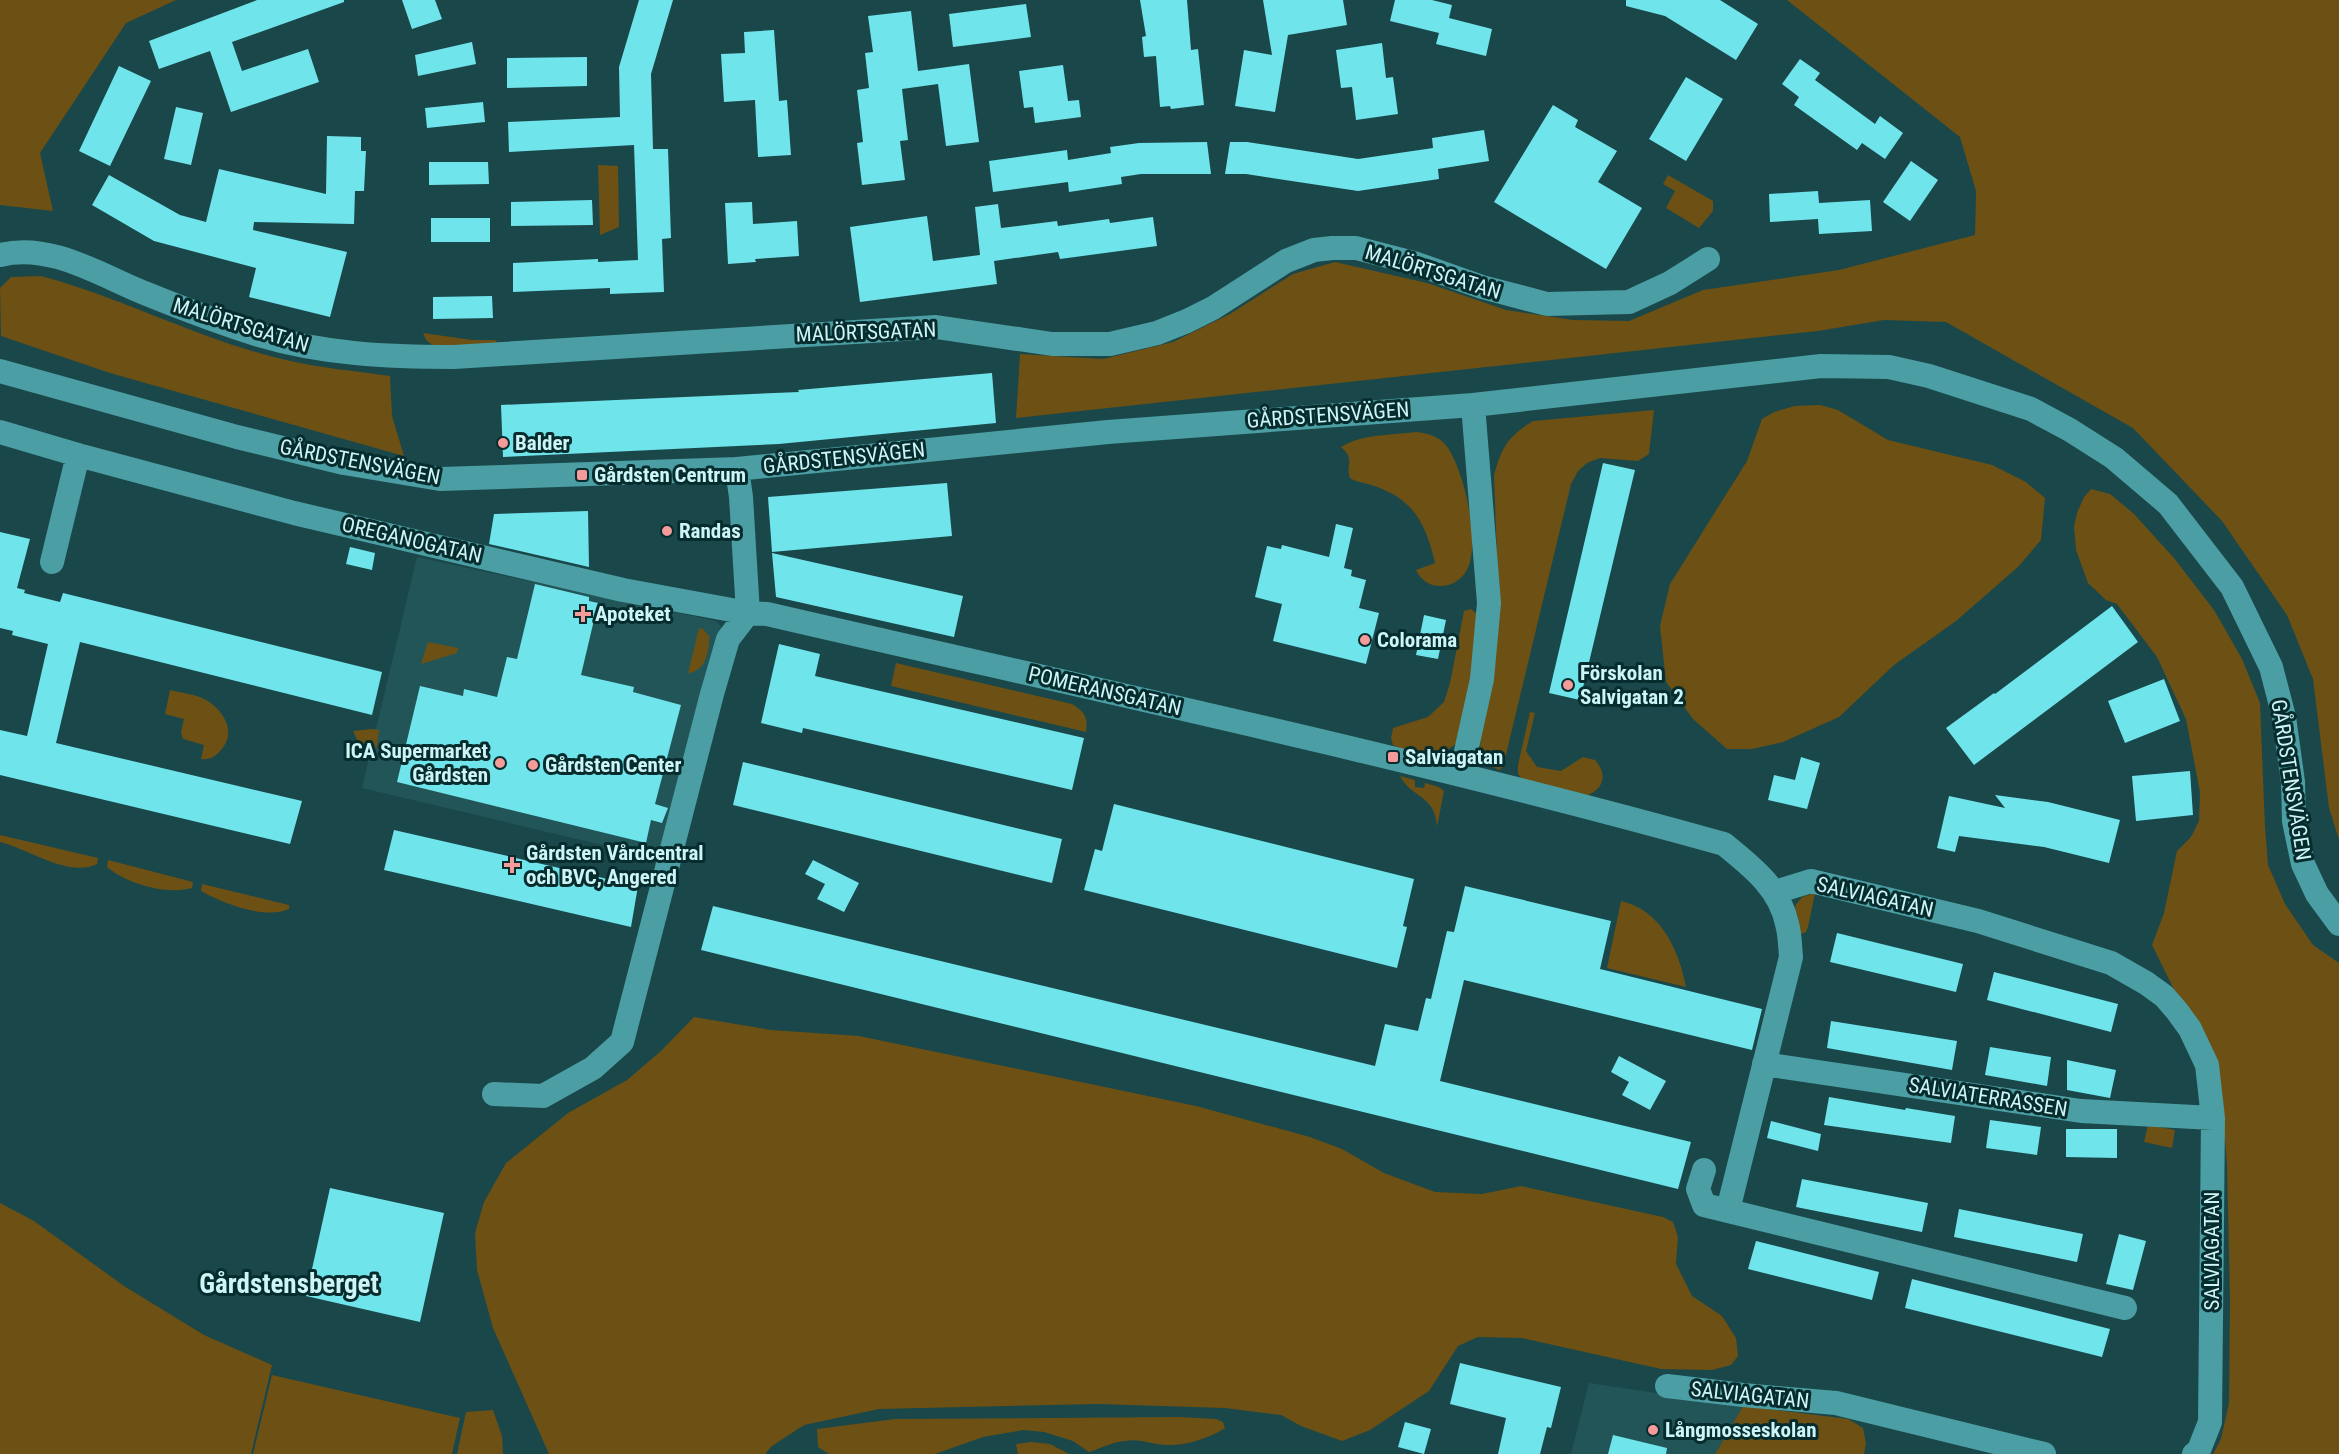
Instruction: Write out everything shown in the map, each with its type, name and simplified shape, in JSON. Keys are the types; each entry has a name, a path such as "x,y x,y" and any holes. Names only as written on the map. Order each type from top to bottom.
{"street":[{"name":"MALÖRTSGATAN","path":"0,255 24,250 48,255 178,306 260,335 315,349 414,357 454,357 936,327 1052,344 1110,344 1157,333 1187,321 1213,308 1286,261 1314,250 1332,248 1356,248 1414,263 1482,287 1547,304 1629,302 1670,283 1707,260"},
{"name":"GÅRDSTENSVÄGEN","path":"0,371 237,437 344,463 440,479 736,469 1108,432 1473,405 1821,366 1889,367 1929,376 2031,409 2114,458 2168,504 2232,587 2271,667 2284,717 2293,782 2294,821 2303,864 2316,894 2339,924"},
{"path":"1473,405 1489,603 1482,679 1461,774 1724,844 1751,866 1775,892 1787,922 1791,957 1728,1210"},
{"name":"OREGANOGATAN","path":"0,432 316,518 623,590 748,613"},
{"path":"52,562 78,455"},
{"path":"494,1094 543,1096 593,1068 622,1042 715,683 728,639 748,613 741,497 736,469"},
{"name":"POMERANSGATAN","path":"748,613 776,616 1461,774"},
{"name":"SALVIAGATAN","path":"1775,892 1811,880 1978,921 2110,963 2129,972 2164,996 2190,1029 2207,1065 2213,1118 2210,1422 2199,1450 2194,1454"},
{"name":"SALVIATERRASSEN","path":"1764,1064 2081,1111 2213,1118"},
{"path":"1704,1170 1698,1189 1704,1204 2126,1308"},
{"name":"SALVIAGATAN","path":"1667,1386 1836,1403 2044,1454"}],"shaded area":[{"path":"0,0 176,0 126,23 40,153 53,211 0,205"},
{"path":"1787,0 2339,0 2339,840 2329,808 2313,679 2287,615 2222,521 2133,428 1946,322 1884,320 1818,331 1016,418 1020,354 1103,359 1173,342 1230,314 1293,274 1335,262 1427,283 1506,310 1573,320 1629,321 1703,290 1839,270 1975,235 1976,191 1960,137"},
{"path":"598,165 618,166 619,227 600,235"},
{"path":"1668,175 1713,201 1713,211 1699,228 1666,208 1675,191 1663,184"},
{"path":"41,276 72,285 255,352 312,365 390,376 392,416 404,456 110,373 1,336 0,288 11,277"},
{"path":"423,333 472,340 496,340 497,344 435,347 426,340"},
{"path":"1820,405 1838,410 1888,440 1992,465 2026,482 2045,498 2041,540 2018,567 1956,621 1894,665 1839,717 1783,742 1752,749 1727,749 1693,719 1666,682 1660,626 1670,584 1747,461 1762,419 1774,412 1795,406"},
{"path":"1654,410 1649,454 1638,461 1600,458 1587,463 1578,471 1571,484 1503,767 1499,770 1486,763 1480,746 1498,583 1494,476 1503,450 1517,432 1533,421"},
{"path":"1416,432 1434,436 1448,448 1459,472 1468,505 1472,538 1469,565 1459,579 1444,586 1428,583 1416,570 1435,563 1423,526 1417,516 1401,499 1350,478 1348,455 1341,447 1368,437"},
{"path":"2091,489 2110,494 2133,513 2174,558 2214,610 2242,659 2260,703 2268,865 2285,904 2313,945 2339,963 2339,1454 2213,1454 2221,1439 2229,1403 2230,1299 2227,1164 2220,1082 2152,945 2164,913 2177,851 2191,837 2199,821 2200,792 2186,719 2157,657 2117,604 2106,600 2088,583 2076,550 2074,527 2077,513 2084,497"},
{"path":"417,557 716,621 726,633 674,862 362,788"},
{"path":"1471,609 1477,614 1476,655 1461,739 1445,750 1429,754 1411,752 1393,745 1391,738 1393,728 1428,717 1444,702 1464,611"},
{"path":"699,628 709,636 709,648 699,669 688,673"},
{"path":"428,642 458,648 457,653 421,664"},
{"path":"896,663 1072,704 1085,715 1086,732 891,686"},
{"path":"170,690 202,698 212,704 223,716 228,736 226,743 214,756 201,759 204,745 183,739 181,732 184,719 165,714"},
{"path":"1530,712 1535,713 1526,751 1537,767 1561,771 1583,757 1595,760 1603,775 1601,784 1594,792 1588,795 1523,780 1518,774"},
{"path":"379,730 377,746 370,759 363,752 353,731"},
{"path":"1400,776 1415,780 1415,787 1424,788 1425,783 1444,791 1437,827 1435,816 1428,802 1411,789"},
{"path":"0,835 98,858 97,864 86,867 61,865 0,842"},
{"path":"108,860 193,882 192,888 159,889 136,883 107,867"},
{"path":"202,884 289,905 289,909 268,913 244,909 201,891"},
{"path":"1815,893 1808,927 1806,932 1799,935 1795,906 1802,897"},
{"path":"1621,901 1647,913 1666,933 1679,959 1686,987 1607,968"},
{"path":"694,1017 771,1030 859,1036 1196,1106 1310,1137 1342,1149 1384,1173 1435,1192 1482,1194 1521,1186 1663,1217 1673,1222 1678,1237 1676,1264 1692,1296 1722,1316 1736,1338 1738,1356 1731,1365 1712,1370 1661,1369 1522,1338 1478,1337 1458,1346 1429,1391 1370,1430 1342,1441 1301,1426 1281,1415 1225,1408 1097,1404 879,1409 804,1425 772,1446 765,1454 549,1454 493,1328 477,1270 475,1233 484,1202 506,1163 568,1113 627,1080 661,1051"},
{"path":"2148,1125 2175,1130 2172,1148 2144,1142"},
{"path":"0,1203 34,1221 124,1286 204,1335 272,1365 251,1454 0,1454"},
{"path":"272,1375 460,1418 452,1454 253,1454"},
{"name":"Långmosseskolan","path":"1589,1383 1743,1406 1715,1454 1571,1454"},
{"path":"1743,1406 1848,1419 1863,1428 1866,1443 1864,1454 1715,1454"},
{"path":"493,1410 502,1436 503,1454 457,1454 466,1412"},
{"path":"1180,1417 1216,1419 1223,1422 1225,1428 1189,1443 1162,1445 1131,1440 1089,1452 1073,1441 1044,1432 1024,1430 983,1437 935,1454 829,1454 818,1447 817,1429 895,1419"},
{"path":"1031,1442 1050,1444 1069,1454 1018,1454 1016,1444"}],"building":[{"path":"257,0 344,0 344,2 232,42 242,71 308,49 319,82 231,112 210,51 159,69 149,41"},
{"path":"402,0 435,0 442,19 412,29"},
{"path":"639,0 673,0 651,74 653,149 668,149 671,238 662,239 664,292 610,294 610,288 513,292 513,263 598,259 598,262 638,260 634,145 509,152 508,122 620,117 619,67"},
{"path":"1140,0 1187,0 1191,50 1198,49 1204,105 1171,109 1170,106 1160,107 1156,56 1144,57 1142,37 1146,36"},
{"path":"1263,0 1343,0 1347,25 1288,35 1275,112 1235,106 1244,50 1272,55"},
{"path":"1395,0 1432,0 1452,5 1449,18 1492,29 1486,56 1436,44 1439,33 1390,21"},
{"path":"1626,0 1720,0 1758,24 1736,60 1665,16 1626,6"},
{"path":"1026,4 1031,37 953,47 949,14"},
{"path":"911,11 918,71 969,64 979,142 946,146 938,84 902,89 908,140 900,141 905,180 862,185 857,143 863,142 857,90 869,88 865,53 873,52 868,16"},
{"path":"774,30 779,101 787,100 791,155 758,157 755,100 724,102 721,54 745,53 744,32"},
{"path":"472,42 476,64 418,76 415,55"},
{"path":"1382,43 1386,78 1393,77 1398,114 1356,120 1352,87 1341,88 1336,50"},
{"path":"587,57 587,86 507,88 507,58"},
{"path":"1800,59 1820,73 1815,80 1875,124 1880,116 1903,133 1885,159 1862,143 1857,150 1794,105 1799,97 1782,84"},
{"path":"1063,65 1068,101 1079,100 1081,117 1035,123 1033,107 1024,108 1019,71"},
{"path":"119,66 151,81 110,166 79,151"},
{"path":"1686,77 1723,99 1686,161 1649,139"},
{"path":"483,102 485,122 427,128 425,108"},
{"path":"1553,105 1578,120 1575,127 1617,151 1598,182 1642,208 1606,269 1494,202"},
{"path":"176,107 203,113 191,165 164,159"},
{"path":"1484,130 1489,161 1438,169 1439,179 1358,191 1246,174 1225,174 1230,142 1247,142 1358,159 1433,148 1432,138"},
{"path":"327,136 361,137 361,151 366,151 364,191 355,191 354,224 254,222 253,230 347,252 330,317 249,297 256,268 154,241 92,205 109,175 180,215 206,222 219,169 326,194"},
{"path":"1207,142 1211,174 1141,174 1121,177 1122,184 1069,192 1068,182 993,192 989,161 1067,150 1068,160 1111,153 1110,147 1139,143"},
{"path":"1911,161 1938,180 1910,221 1883,202"},
{"path":"429,162 488,162 489,184 429,185"},
{"path":"1818,191 1819,203 1870,200 1872,231 1819,234 1818,219 1770,222 1769,194"},
{"path":"592,200 593,225 511,226 511,202"},
{"path":"752,202 753,224 797,221 799,256 755,259 756,262 728,264 725,203"},
{"path":"998,204 1001,228 1057,221 1058,226 1109,219 1110,223 1153,217 1157,246 1060,259 1058,252 994,261 997,284 860,302 850,227 927,216 933,261 980,255 975,207"},
{"path":"431,218 490,218 490,242 431,242"},
{"path":"492,296 493,318 433,319 433,297"},
{"path":"992,373 996,423 779,444 503,457 501,405 799,392 798,390"},
{"path":"1603,463 1635,470 1580,700 1549,693"},
{"path":"947,483 952,536 772,552 768,497"},
{"path":"588,511 589,567 489,544 494,514"},
{"path":"1336,524 1353,528 1344,568 1352,570 1351,576 1366,580 1359,608 1379,613 1366,664 1273,641 1282,604 1255,597 1267,546 1281,549 1282,545 1329,557"},
{"path":"0,532 30,539 17,588 25,590 24,593 60,602 63,593 382,672 372,715 80,642 56,743 302,801 290,844 0,775 0,730 27,736 48,644 12,635 13,631 0,628"},
{"path":"350,547 375,553 372,570 346,564"},
{"path":"772,553 963,596 954,637 776,597"},
{"name":"Gårdsten Center","path":"535,584 589,597 589,601 598,603 581,675 634,687 633,692 681,705 655,804 668,808 662,823 651,820 646,843 397,782 420,686 463,696 464,689 497,697 507,657 517,659"},
{"path":"2112,606 2138,642 1974,765 1946,728"},
{"path":"1424,615 1446,620 1438,659 1416,655"},
{"path":"779,644 820,654 815,676 1084,738 1072,790 803,728 802,733 761,723"},
{"path":"2164,679 2180,721 2125,743 2108,701"},
{"path":"1801,757 1820,763 1807,809 1768,800 1774,775 1795,780"},
{"path":"743,762 1062,839 1052,883 733,805"},
{"path":"2190,771 2193,815 2136,821 2132,776"},
{"path":"1995,795 2048,802 2120,820 2109,863 2044,847 1959,836 1955,852 1937,848 1949,796 2005,808"},
{"path":"1114,804 1414,879 1403,926 1407,927 1397,968 1084,890 1095,849 1102,851"},
{"path":"394,830 638,886 631,927 384,870"},
{"path":"813,860 859,883 844,912 817,899 825,884 805,874"},
{"path":"1465,886 1611,921 1600,969 1762,1009 1752,1050 1464,980 1440,1081 1691,1142 1678,1189 701,950 713,906 1375,1066 1385,1024 1418,1031 1426,998 1431,999 1447,931 1454,932"},
{"path":"1837,933 1963,964 1956,992 1830,962"},
{"path":"1994,972 2118,1004 2111,1032 1987,1000"},
{"path":"1831,1021 1957,1041 1952,1070 1827,1048"},
{"path":"1990,1047 2051,1057 2047,1086 1985,1075"},
{"path":"1619,1056 1666,1081 1650,1110 1622,1095 1629,1082 1611,1072"},
{"path":"2067,1060 2116,1070 2110,1098 2067,1090"},
{"path":"1829,1097 1955,1116 1951,1143 1824,1125"},
{"path":"1990,1120 2041,1127 2037,1155 1986,1148"},
{"path":"1771,1121 1821,1134 1818,1151 1767,1138"},
{"path":"2066,1129 2117,1129 2117,1158 2066,1157"},
{"path":"1802,1179 1928,1203 1922,1232 1796,1207"},
{"path":"330,1188 444,1213 420,1322 306,1296"},
{"path":"1959,1209 2083,1234 2077,1262 1954,1237"},
{"path":"2119,1234 2146,1241 2133,1290 2106,1284"},
{"path":"1756,1241 1879,1272 1872,1300 1748,1269"},
{"path":"1912,1279 2110,1329 2102,1357 1905,1308"},
{"path":"1460,1363 1561,1387 1551,1428 1547,1427 1540,1454 1498,1454 1506,1418 1450,1404"},
{"path":"1405,1422 1431,1429 1424,1454 1398,1447"},
{"path":"1613,1435 1667,1448 1666,1454 1608,1454"}],"place":[{"name":"Balder","path":"503,443"},
{"name":"Gårdsten Centrum","path":"582,475"},
{"name":"Randas","path":"667,531"},
{"name":"Apoteket","path":"583,614"},
{"name":"Colorama","path":"1365,640"},
{"name":"Förskolan Salvigatan 2","path":"1568,685"},
{"name":"Salviagatan","path":"1393,757"},
{"name":"ICA Supermarket Gårdsten","path":"500,763"},
{"name":"Gårdsten Center","path":"533,765"},
{"name":"Gårdsten Vårdcentral och BVC, Angered","path":"512,865"},
{"name":"Långmosseskolan","path":"1653,1430"}],"district":[{"name":"Gårdstensberget","path":"289,1284"}]}
